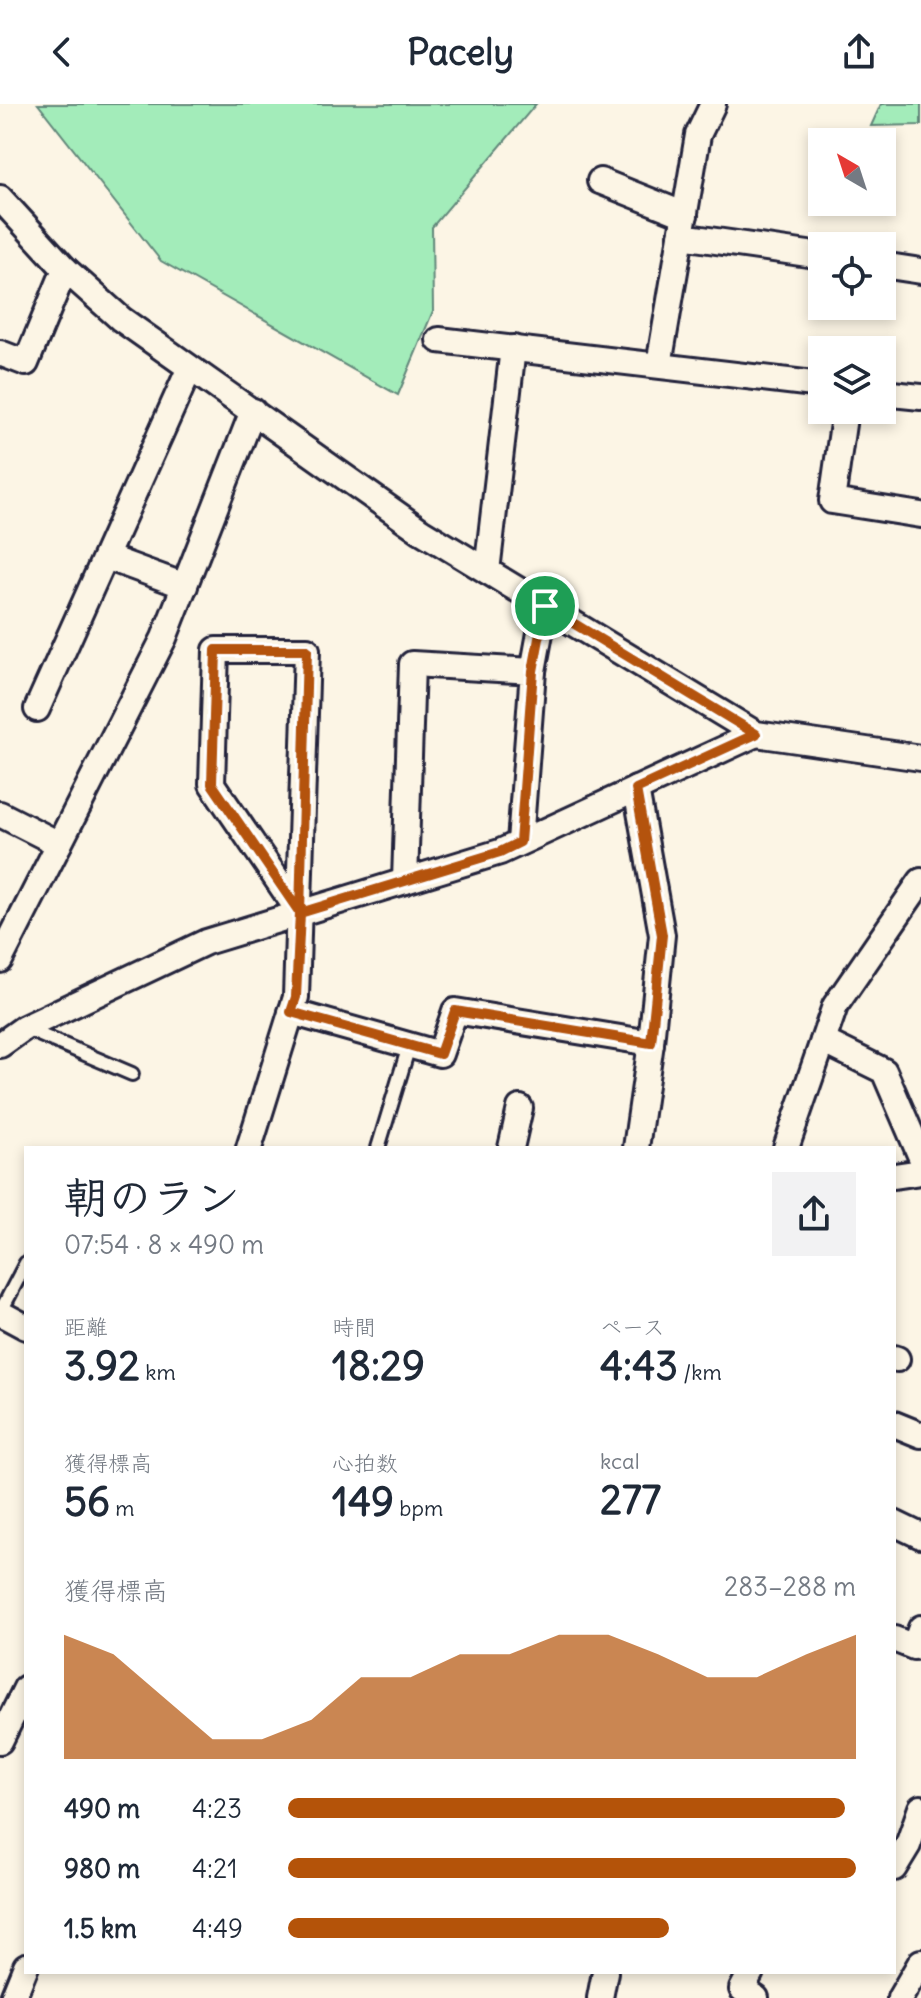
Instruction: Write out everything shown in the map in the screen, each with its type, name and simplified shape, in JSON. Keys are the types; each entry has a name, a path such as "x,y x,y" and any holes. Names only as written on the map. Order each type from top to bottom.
{"street":[{"path":"659,365 698,135 713,104"},
{"path":"600,181 683,226 808,253"},
{"path":"0,198 65,269 121,319 189,370 253,411 421,531 756,734 921,758"},
{"path":"896,267 921,271"},
{"path":"0,353 26,363 65,269"},
{"path":"439,340 808,383"},
{"path":"487,571 513,348"},
{"path":"37,709 189,370"},
{"path":"896,394 921,397"},
{"path":"0,960 164,638 253,411"},
{"path":"843,424 832,501 921,515"},
{"path":"106,557 185,586"},
{"path":"520,842 533,671 545,606"},
{"path":"250,1146 296,997 300,913 307,650 216,650 212,784 300,913"},
{"path":"405,881 412,664 533,671"},
{"path":"0,1045 24,1028 206,942 500,852 756,734"},
{"path":"636,789 662,935 636,1146"},
{"path":"0,814 59,844"},
{"path":"787,1146 835,1006 921,881"},
{"path":"291,1012 440,1054 455,1011 651,1043"},
{"path":"823,1041 884,1071 921,1157"},
{"path":"511,1146 520,1108"},
{"path":"896,1176 921,1172"},
{"path":"0,1313 24,1326"},
{"path":"896,1425 921,1435"},
{"path":"896,1524 921,1536"},
{"path":"896,1640 914,1647 921,1628"},
{"path":"0,1741 24,1692"},
{"path":"896,1865 908,1845 921,1808"},
{"path":"900,1998 921,1962"},
{"path":"13,1998 24,1971"},
{"path":"600,1998 605,1974"},
{"path":"750,1974 742,1989 756,1998"}],"lane":[{"path":"24,1028 132,1074"},
{"path":"379,1146 409,1046"},
{"path":"0,1313 24,1267"}],"green space":[{"path":"38,104 536,104 432,227 433,311 398,395 161,261"},
{"path":"881,104 921,104 921,125 871,126"}],"route":[{"path":"545,606 533,671 520,842 500,852 300,913 212,784 216,650 307,650 300,913 296,997 291,1012 440,1054 455,1011 651,1043 662,935 636,789 756,734 545,606"}]}
